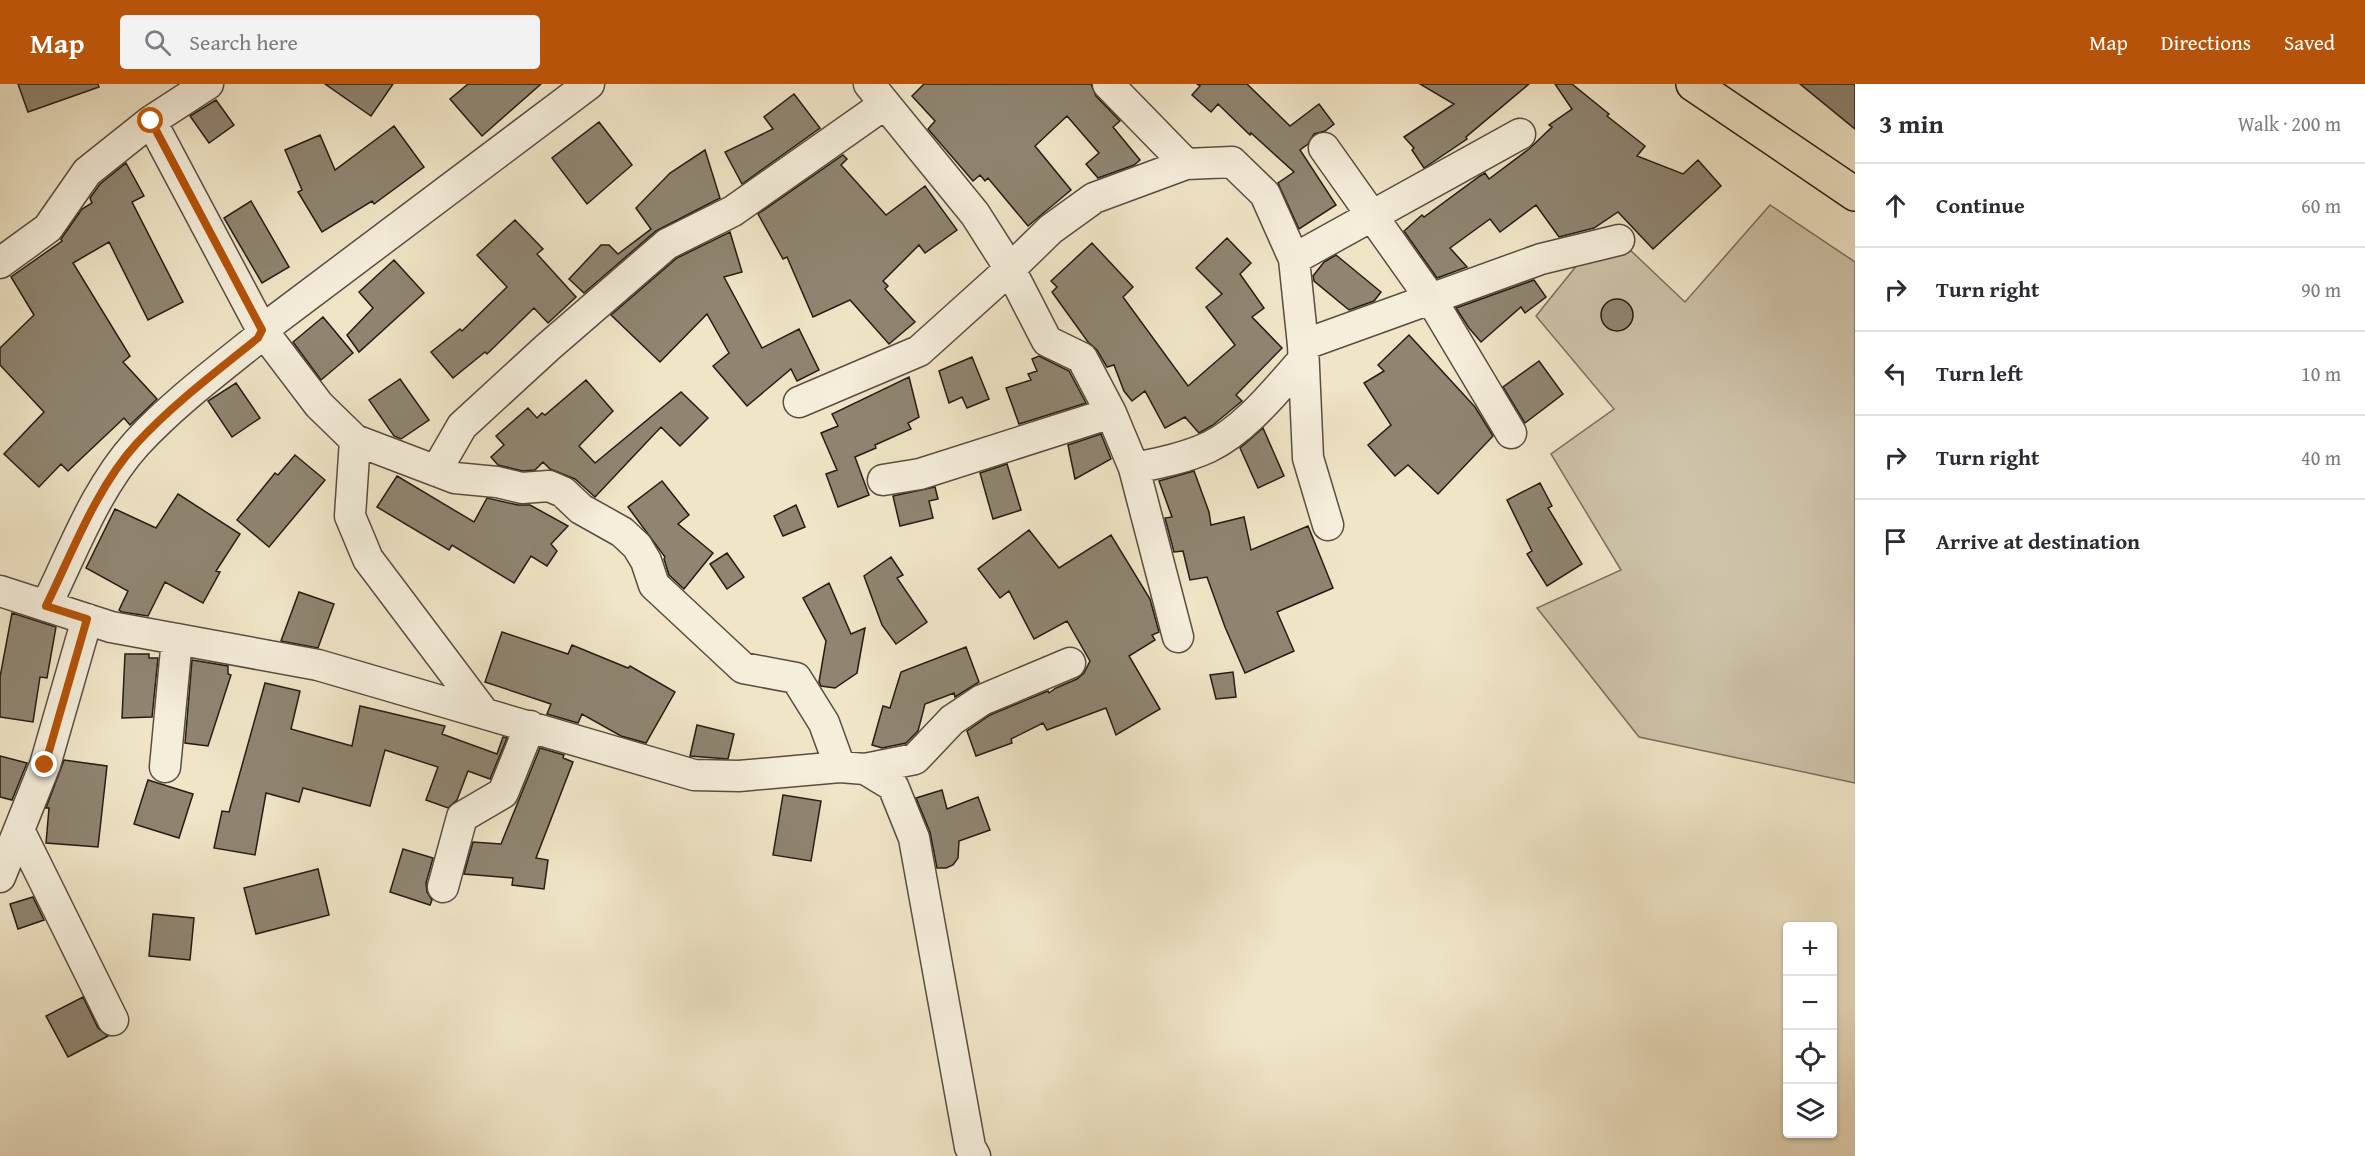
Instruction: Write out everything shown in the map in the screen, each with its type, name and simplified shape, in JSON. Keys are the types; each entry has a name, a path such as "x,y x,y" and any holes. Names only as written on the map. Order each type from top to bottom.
{"main road":[{"path":"1693,84 1855,194"}],"street":[{"path":"0,262 48,228 87,172 151,121 208,84"},
{"path":"46,606 103,490 137,443 197,388 258,338 262,330 589,84"},
{"path":"1108,84 1186,164"},
{"path":"436,471 462,426 548,347 667,244 733,212 877,94 975,214 1010,269 1047,341 1082,358 1111,413 1134,468 1178,637"},
{"path":"151,121 262,330 319,405 355,440 455,478 497,482 522,488 549,486 563,492 580,509 622,532 638,546 654,585 743,668 796,678 852,768 893,786 914,838 970,1146 975,1156"},
{"path":"1294,259 1520,134"},
{"path":"1324,148 1431,299 1511,433"},
{"path":"799,402 919,351 1051,229 1094,198 1186,164 1232,162 1265,194 1294,259 1303,353 1308,458 1328,525"},
{"path":"1134,468 1177,459 1211,446 1250,418 1303,353 1431,299 1541,259 1620,240"},
{"path":"883,480 920,474 1111,413"},
{"path":"355,440 350,516 368,559 484,713"},
{"path":"0,591 111,627 318,665 694,775 739,776 852,768 915,759 952,720 982,700 1070,663"},
{"path":"0,878 45,765 87,619"},
{"path":"165,767 177,639"},
{"path":"442,887 462,817 504,793 530,726"},
{"path":"19,830 113,1020"}],"shaded area":[{"path":"1770,205 1855,262 1855,783 1639,737 1537,608 1621,570 1551,454 1614,409 1536,316 1578,264 1628,248 1685,302"}],"building":[{"path":"18,84 98,84 99,87 28,112"},
{"path":"325,84 393,84 371,116"},
{"path":"468,84 541,84 482,136 450,99"},
{"path":"924,84 1091,84 1096,96 1120,121 1113,127 1140,160 1134,165 1098,178 1086,164 1099,153 1067,116 1035,146 1071,190 1028,226 988,178 985,181 980,175 973,181 928,129 935,121 912,96"},
{"path":"1197,84 1247,84 1290,126 1319,104 1334,124 1325,131 1314,134 1308,144 1300,150 1336,205 1299,229 1278,183 1294,172 1218,104 1211,112 1192,95 1200,86"},
{"path":"1420,84 1529,84 1466,137 1467,139 1424,168 1412,150 1414,148 1404,137 1454,104"},
{"path":"1555,84 1572,84 1609,114 1607,116 1645,146 1637,156 1683,174 1698,160 1721,186 1653,249 1618,212 1594,228 1559,237 1536,205 1500,232 1490,219 1450,248 1467,267 1437,278 1404,231 1422,215 1424,217 1480,176 1485,173 1489,179 1529,149 1552,127 1549,125 1572,109"},
{"path":"1800,84 1855,84 1855,129"},
{"path":"794,94 820,128 742,184 725,152 773,129 764,117"},
{"path":"216,100 234,125 209,143 190,116"},
{"path":"599,122 632,165 587,204 552,158"},
{"path":"394,126 424,167 374,204 372,201 322,232 298,192 302,190 285,150 320,135 335,170"},
{"path":"705,150 720,198 656,231 584,293 569,279 601,245 609,245 618,254 651,229 636,208 670,173"},
{"path":"843,155 847,159 841,165 886,215 925,186 957,230 925,253 919,245 883,281 888,286 885,289 915,322 889,344 850,300 813,317 787,257 783,259 758,214"},
{"path":"126,163 144,196 132,202 183,302 148,320 109,242 73,263 130,356 123,362 157,399 130,425 124,418 68,471 61,464 39,487 4,454 44,412 0,365 0,348 34,315 11,277 62,241 61,239 82,209 92,203 90,198 100,184"},
{"path":"251,201 289,267 262,283 224,218"},
{"path":"515,220 543,249 537,254 576,297 548,323 534,308 487,354 485,352 453,378 431,352 460,329 462,331 507,287 477,255"},
{"path":"730,232 742,272 724,277 762,348 799,329 819,370 797,381 791,369 747,406 713,366 729,353 707,314 660,362 611,315 677,258"},
{"path":"1227,238 1251,263 1240,274 1264,308 1252,317 1282,348 1236,395 1242,401 1213,425 1199,433 1185,417 1165,428 1145,391 1132,401 1124,391 1114,365 1107,367 1097,350 1088,342 1052,292 1057,287 1051,281 1092,243 1133,287 1123,297 1188,386 1235,345 1206,307 1222,294 1196,268"},
{"path":"1336,255 1381,292 1374,301 1349,310 1314,281 1313,276 1324,262"},
{"path":"394,260 424,293 359,352 347,335 373,308 359,292"},
{"path":"1534,280 1546,297 1525,313 1521,307 1481,342 1456,308"},
{"path":"1617,299 1629,303 1633,315 1629,327 1617,331 1605,327 1601,315 1605,303"},
{"path":"323,317 353,353 321,380 293,342"},
{"path":"1409,335 1475,407 1493,436 1438,494 1408,465 1395,476 1368,445 1391,425 1364,383 1384,371 1378,365"},
{"path":"1039,356 1069,371 1086,403 1019,424 1006,388 1031,380 1028,374 1037,371 1032,359"},
{"path":"972,357 989,399 967,408 962,397 949,403 939,371"},
{"path":"1539,361 1563,394 1525,423 1503,387"},
{"path":"909,377 919,417 908,423 911,429 855,457 869,495 838,507 826,474 837,470 821,433 838,426 832,414"},
{"path":"400,379 429,420 401,439 394,436 369,400"},
{"path":"586,380 613,411 579,446 595,463 681,392 708,418 680,446 661,427 595,497 575,479 550,469 543,462 535,470 523,471 498,465 491,457 504,445 496,436 528,408 537,418 542,413 545,415"},
{"path":"236,383 260,418 232,437 208,401"},
{"path":"1263,428 1284,476 1258,488 1240,448"},
{"path":"1101,434 1111,459 1075,479 1068,445"},
{"path":"295,455 325,480 269,547 237,520 275,473 278,475"},
{"path":"1007,464 1021,510 993,519 980,473"},
{"path":"1194,471 1209,512 1211,525 1244,517 1251,550 1308,526 1333,588 1277,612 1294,651 1245,673 1207,577 1190,580 1183,551 1174,552 1165,518 1172,517 1159,481"},
{"path":"397,476 474,522 487,498 518,505 530,505 568,526 551,544 557,551 547,566 531,556 514,583 452,545 449,550 377,507"},
{"path":"662,481 689,515 678,524 713,553 684,589 669,575 665,557 628,507"},
{"path":"1540,483 1552,506 1548,508 1582,564 1547,586 1527,554 1532,551 1507,500"},
{"path":"935,487 938,499 929,501 933,518 900,526 893,496"},
{"path":"178,494 240,534 216,571 220,572 203,603 165,582 148,616 122,612 119,610 128,591 86,568 115,509 156,528"},
{"path":"796,505 805,527 783,536 774,516"},
{"path":"1029,530 1059,568 1111,535 1150,599 1159,632 1152,635 1155,640 1129,656 1160,709 1116,735 1106,708 1047,730 1043,723 1011,739 1012,743 976,756 967,731 990,715 1048,691 1049,693 1077,679 1084,673 1090,661 1067,621 1034,639 1009,591 1000,598 978,569"},
{"path":"727,553 744,577 727,589 710,564"},
{"path":"891,557 903,575 897,578 927,622 896,644 882,625 864,576"},
{"path":"829,583 851,634 865,628 857,673 835,688 821,686 819,682 826,641 803,598"},
{"path":"299,592 334,604 318,648 281,641"},
{"path":"12,613 56,627 47,678 40,677 33,722 0,717 0,677"},
{"path":"502,632 568,654 572,645 628,668 630,666 675,692 646,743 621,736 582,714 578,723 547,714 551,704 485,682"},
{"path":"966,647 979,682 955,697 954,693 925,704 918,731 906,743 882,748 872,745 883,706 890,708 901,672"},
{"path":"125,654 149,654 149,658 158,658 152,717 122,718"},
{"path":"192,660 228,666 228,674 231,675 208,746 185,743"},
{"path":"1233,672 1236,697 1216,699 1210,675"},
{"path":"265,683 300,691 291,729 352,746 360,706 445,726 442,734 497,754 503,737 507,738 490,779 468,771 457,800 448,808 426,800 438,767 385,750 370,806 303,788 299,802 266,793 255,855 214,848 222,811 229,812"},
{"path":"697,725 734,734 728,759 690,756"},
{"path":"540,748 564,755 563,758 573,762 536,858 548,860 544,889 512,885 513,878 464,874 473,842 501,844"},
{"path":"0,756 27,763 12,800 0,797"},
{"path":"64,760 107,766 98,847 46,843 49,808 46,808"},
{"path":"148,780 193,794 179,838 134,824"},
{"path":"942,790 947,809 978,797 990,830 959,841 958,858 953,865 937,868 930,832 916,798"},
{"path":"783,795 821,801 811,861 773,855"},
{"path":"403,849 433,858 426,883 427,892 432,900 430,905 390,892"},
{"path":"318,869 329,915 256,934 244,888"},
{"path":"33,897 44,920 18,929 10,904"},
{"path":"153,914 194,918 190,960 149,956"},
{"path":"83,997 98,1028 108,1036 68,1057 46,1016"}],"route":[{"path":"45,765 87,619 46,606 103,490 137,443 197,388 258,338 262,330 151,121"}]}
